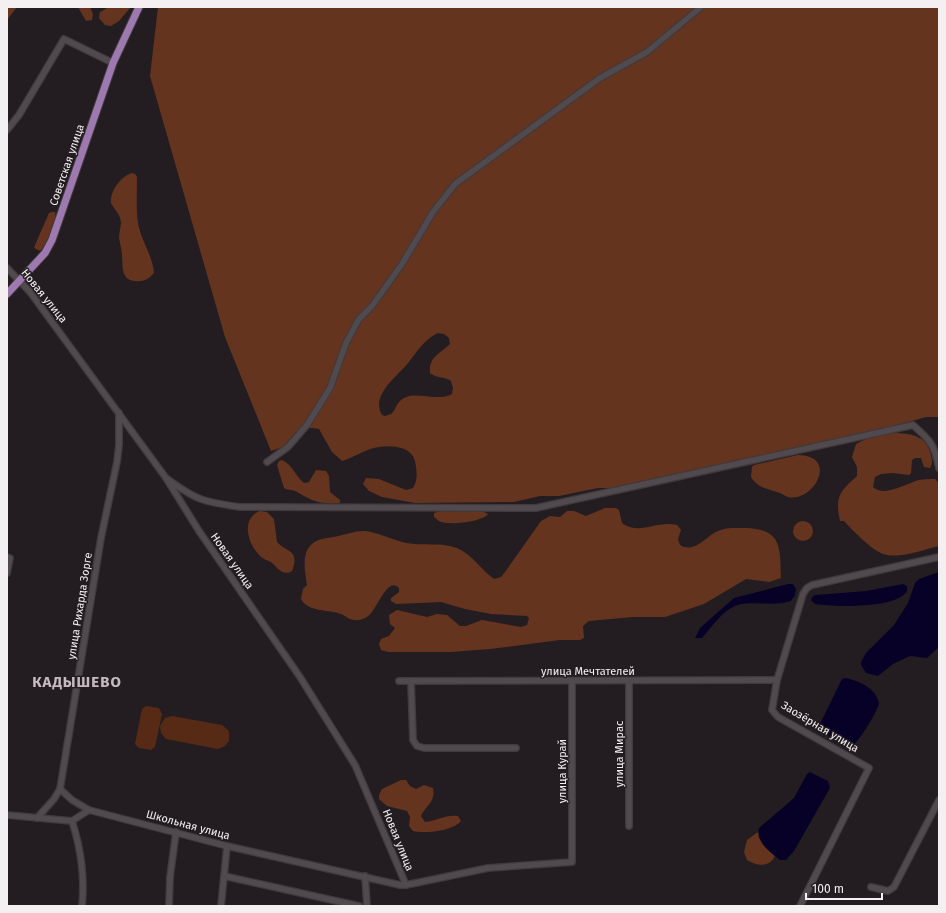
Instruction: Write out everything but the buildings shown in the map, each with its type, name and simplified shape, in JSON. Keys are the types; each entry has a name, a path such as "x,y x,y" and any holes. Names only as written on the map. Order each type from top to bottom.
{"main road":[{"name":"Советская улица","path":"7,294 44,253 52,240 112,63 126,31 139,7"}],"street":[{"path":"267,462 288,447 307,425 330,388 346,343 359,319 372,306 402,264 433,212 455,184 600,78 646,52 701,7"},
{"path":"7,130 19,115 64,39 112,63"},
{"name":"Новая улица","path":"7,268 30,292 166,478 199,530 300,677 355,765 406,885"},
{"name":"улица Рихарда Зорге","path":"37,818 54,799 60,789 102,533 117,462 119,445 119,413"},
{"path":"166,478 184,492 203,501 240,507 536,508 913,425 931,441 939,468"},
{"path":"7,573 9,557"},
{"name":"Заозёрная улица","path":"800,906 869,768 775,715 771,706 803,594 809,586 939,557"},
{"name":"улица Мечтателей","path":"399,681 778,680"},
{"path":"412,681 413,740 417,746 424,748 516,748"},
{"name":"улица Курай","path":"406,885 488,868 572,862 572,681"},
{"name":"улица Мирас","path":"629,681 629,826"},
{"name":"Школьная улица","path":"60,789 72,800 89,810 227,846 365,876 393,884 406,885"},
{"path":"871,887 888,891 894,887 939,800"},
{"path":"7,815 72,821 89,810"},
{"path":"72,821 79,844 83,868 82,906"},
{"path":"169,906 170,877 176,832"},
{"path":"221,906 227,846"},
{"path":"224,876 359,906"},
{"path":"365,876 367,906"}],"shaded area":[{"path":"7,7 17,7 7,20"},
{"path":"78,7 90,7 93,14 92,20 86,21"},
{"path":"109,7 131,7 119,21 111,26 105,25 99,18 100,12"},
{"path":"158,7 939,7 939,417 926,417 869,433 610,488 598,488 559,496 540,496 514,502 415,503 382,497 369,491 363,484 366,478 379,479 406,490 413,488 416,482 417,472 412,455 408,451 398,447 385,446 370,449 342,461 332,452 319,429 304,427 296,432 283,447 271,451 225,337 150,76","holes":["438,333 444,334 449,338 450,344 433,359 430,373 451,381 453,388 452,394 439,397 418,395 405,397 400,401 391,414 385,416 382,415 379,408 380,400 382,393 387,386 428,339"]},
{"path":"132,173 137,177 138,223 152,261 154,273 141,281 130,280 125,276 119,238 121,222 111,203 114,189 124,177"},
{"path":"55,212 55,221 48,238 40,251 34,248 49,213"},
{"path":"894,433 916,436 925,442 931,456 931,466 930,468 924,467 921,458 915,458 912,460 911,473 909,475 892,473 881,474 875,477 873,487 883,491 896,489 919,480 927,479 935,479 939,483 939,546 904,555 890,555 878,552 844,521 840,521 838,506 838,500 842,491 857,476 857,467 852,457 856,444 868,438"},
{"path":"798,455 811,457 818,463 820,470 818,479 813,487 806,493 797,497 788,497 759,486 751,477 752,467 754,465"},
{"path":"282,460 289,465 304,483 309,482 316,470 326,471 329,476 330,492 340,500 340,503 317,502 295,491 284,488 277,465 279,461"},
{"path":"605,508 616,508 619,510 622,523 628,527 642,528 662,524 677,525 681,530 678,539 680,545 685,547 695,546 714,533 724,529 745,528 757,529 766,532 772,536 779,549 781,578 769,582 746,579 704,604 665,617 633,617 589,621 583,626 584,638 580,640 560,640 490,649 451,652 388,652 381,650 379,644 381,639 389,636 395,628 390,624 389,615 397,610 427,617 437,614 447,615 460,626 466,626 482,620 521,627 527,625 529,618 527,616 491,614 465,609 441,602 396,604 391,601 391,598 399,592 399,588 395,585 390,586 386,590 375,608 367,617 359,620 351,619 336,612 314,609 309,607 301,599 303,589 307,585 305,574 306,552 312,544 321,539 354,532 367,531 406,543 451,546 463,551 494,579 501,577 541,521 550,516 560,517 567,511 574,511 586,516"},
{"path":"444,510 482,511 488,514 485,517 472,521 449,523 439,521 434,517 434,513"},
{"path":"260,511 267,512 274,519 277,542 293,555 294,564 292,571 289,573 280,571 271,562 260,556 249,539 248,526 250,520"},
{"path":"799,521 807,521 813,527 813,535 807,541 799,541 793,535 793,527"},
{"path":"939,572 939,647 927,658 910,656 893,664 878,676 866,673 861,665 861,662 866,653 894,625 908,603 915,583 919,579"},
{"path":"793,584 796,589 795,595 791,601 784,603 741,604 735,606 730,608 721,616 702,638 695,638 700,628 734,598"},
{"path":"903,584 907,586 907,591 901,597 878,604 836,606 815,604 811,600 813,596 816,595 866,591"},
{"path":"845,678 866,686 874,693 879,703 866,728 856,742 849,748 836,742 820,729 819,726 842,679"},
{"path":"146,706 159,708 162,714 155,747 151,750 139,748 135,744 142,709"},
{"path":"172,716 222,725 229,731 229,741 225,746 218,749 166,739 161,733 160,726 165,718"},
{"path":"810,772 828,781 830,788 794,851 786,860 780,860 762,843 759,828 794,798 807,774"},
{"path":"401,780 406,780 410,786 416,789 424,785 433,788 434,793 432,800 421,816 425,822 454,816 458,816 461,821 452,827 438,831 413,831 409,826 410,817 407,811 387,806 379,799 382,789"},
{"path":"758,832 759,838 775,856 770,863 762,865 755,864 747,860 744,852 747,840"}],"district":[{"name":"КАДЫШЕВО","path":"77,682"}]}
